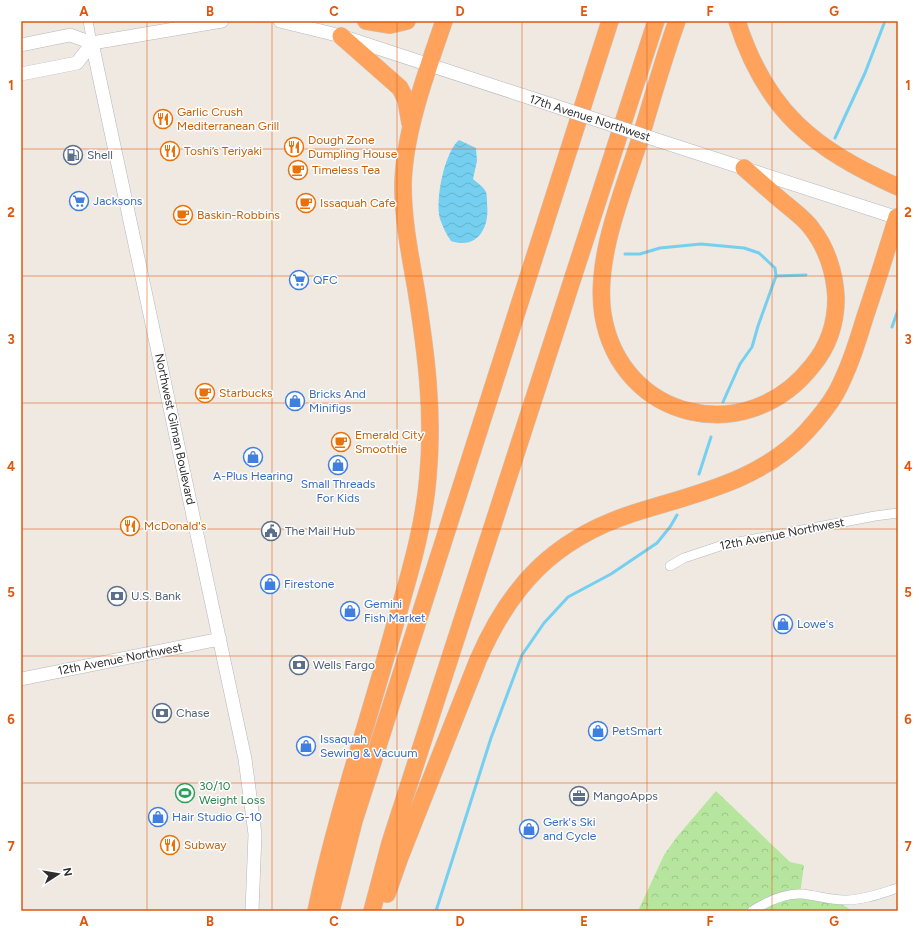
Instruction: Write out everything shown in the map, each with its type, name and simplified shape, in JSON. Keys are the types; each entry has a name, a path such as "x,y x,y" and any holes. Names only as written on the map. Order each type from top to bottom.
{"highway":[{"path":"366,21 390,25 408,21"},
{"path":"316,911 324,873 347,785 381,675 404,592 423,512 428,479 431,443 427,364 407,241 404,209 405,159 410,132 444,21"},
{"path":"331,911 354,821 610,21"},
{"path":"372,911 390,843 656,21"},
{"path":"677,21 602,264 603,313 607,333 620,363 633,378 650,394 667,404 704,414 726,415 760,408 794,386 818,360 827,344 833,327 836,292 831,265 821,243 812,228 744,168"},
{"path":"603,286 612,262 633,179 683,21"},
{"path":"736,21 746,48 758,73 790,118 833,154 871,175 898,187"},
{"path":"341,36 400,88 406,100 410,132"},
{"path":"382,911 400,857 475,667 490,631 505,605 539,566 569,544 605,524 630,514 738,480 760,468 805,433 824,410 844,378 898,217"}],"street":[{"name":"Northwest Gilman Boulevard","path":"88,21 245,759 254,820 255,852 252,911"},
{"path":"21,45 70,35 92,43 222,21"},
{"name":"17th Avenue Northwest","path":"280,21 341,36 656,140 898,217"},
{"path":"21,74 77,63 92,43"},
{"name":"12th Avenue Northwest","path":"670,566 690,555 723,545 898,513"},
{"name":"12th Avenue Northwest","path":"21,679 220,639"},
{"path":"752,911 766,903 786,896 800,894 847,900 879,894 898,888"}],"green space":[{"path":"716,791 790,862 804,865 800,894 835,899 852,911 638,911 664,855 676,838"}],"water":[{"path":"459,140 476,148 477,161 473,179 485,190 487,198 487,213 484,229 475,240 460,243 451,241 449,238 440,219 439,211 440,189 445,166 449,155"}],"waterway":[{"path":"835,138 865,73 885,21"},
{"path":"625,254 640,254 660,248 701,244 744,248 759,253 775,268 776,276 752,347 740,364 723,402"},
{"path":"776,276 806,275"},
{"path":"892,327 898,310"},
{"path":"699,474 711,437"},
{"path":"436,911 491,738 522,655 544,623 568,597 611,574 657,543 670,527 677,515"}],"place":[{"name":"Garlic Crush Mediterranean Grill","path":"163,119"},
{"name":"Dough Zone Dumpling House","path":"294,147"},
{"name":"Toshi’s Teriyaki","path":"170,151"},
{"name":"Shell","path":"73,155"},
{"name":"Timeless Tea","path":"298,170"},
{"name":"Jacksons","path":"79,201"},
{"name":"Issaquah Cafe","path":"306,203"},
{"name":"Baskin-Robbins","path":"183,215"},
{"name":"QFC","path":"299,280"},
{"name":"Starbucks","path":"205,393"},
{"name":"Bricks And Minifigs","path":"295,401"},
{"name":"Emerald City Smoothie","path":"341,442"},
{"name":"A-Plus Hearing","path":"253,457"},
{"name":"Small Threads For Kids","path":"338,465"},
{"name":"McDonald's","path":"130,526"},
{"name":"The Mail Hub","path":"271,531"},
{"name":"Firestone","path":"270,584"},
{"name":"U.S. Bank","path":"117,596"},
{"name":"Gemini Fish Market","path":"350,611"},
{"name":"Lowe's","path":"783,624"},
{"name":"Wells Fargo","path":"299,665"},
{"name":"Chase","path":"162,713"},
{"name":"PetSmart","path":"598,731"},
{"name":"Issaquah Sewing & Vacuum","path":"306,746"},
{"name":"30/10 Weight Loss","path":"185,793"},
{"name":"MangoApps","path":"579,796"},
{"name":"Hair Studio G-10","path":"158,817"},
{"name":"Gerk's Ski and Cycle","path":"529,829"},
{"name":"Subway","path":"170,845"}]}
